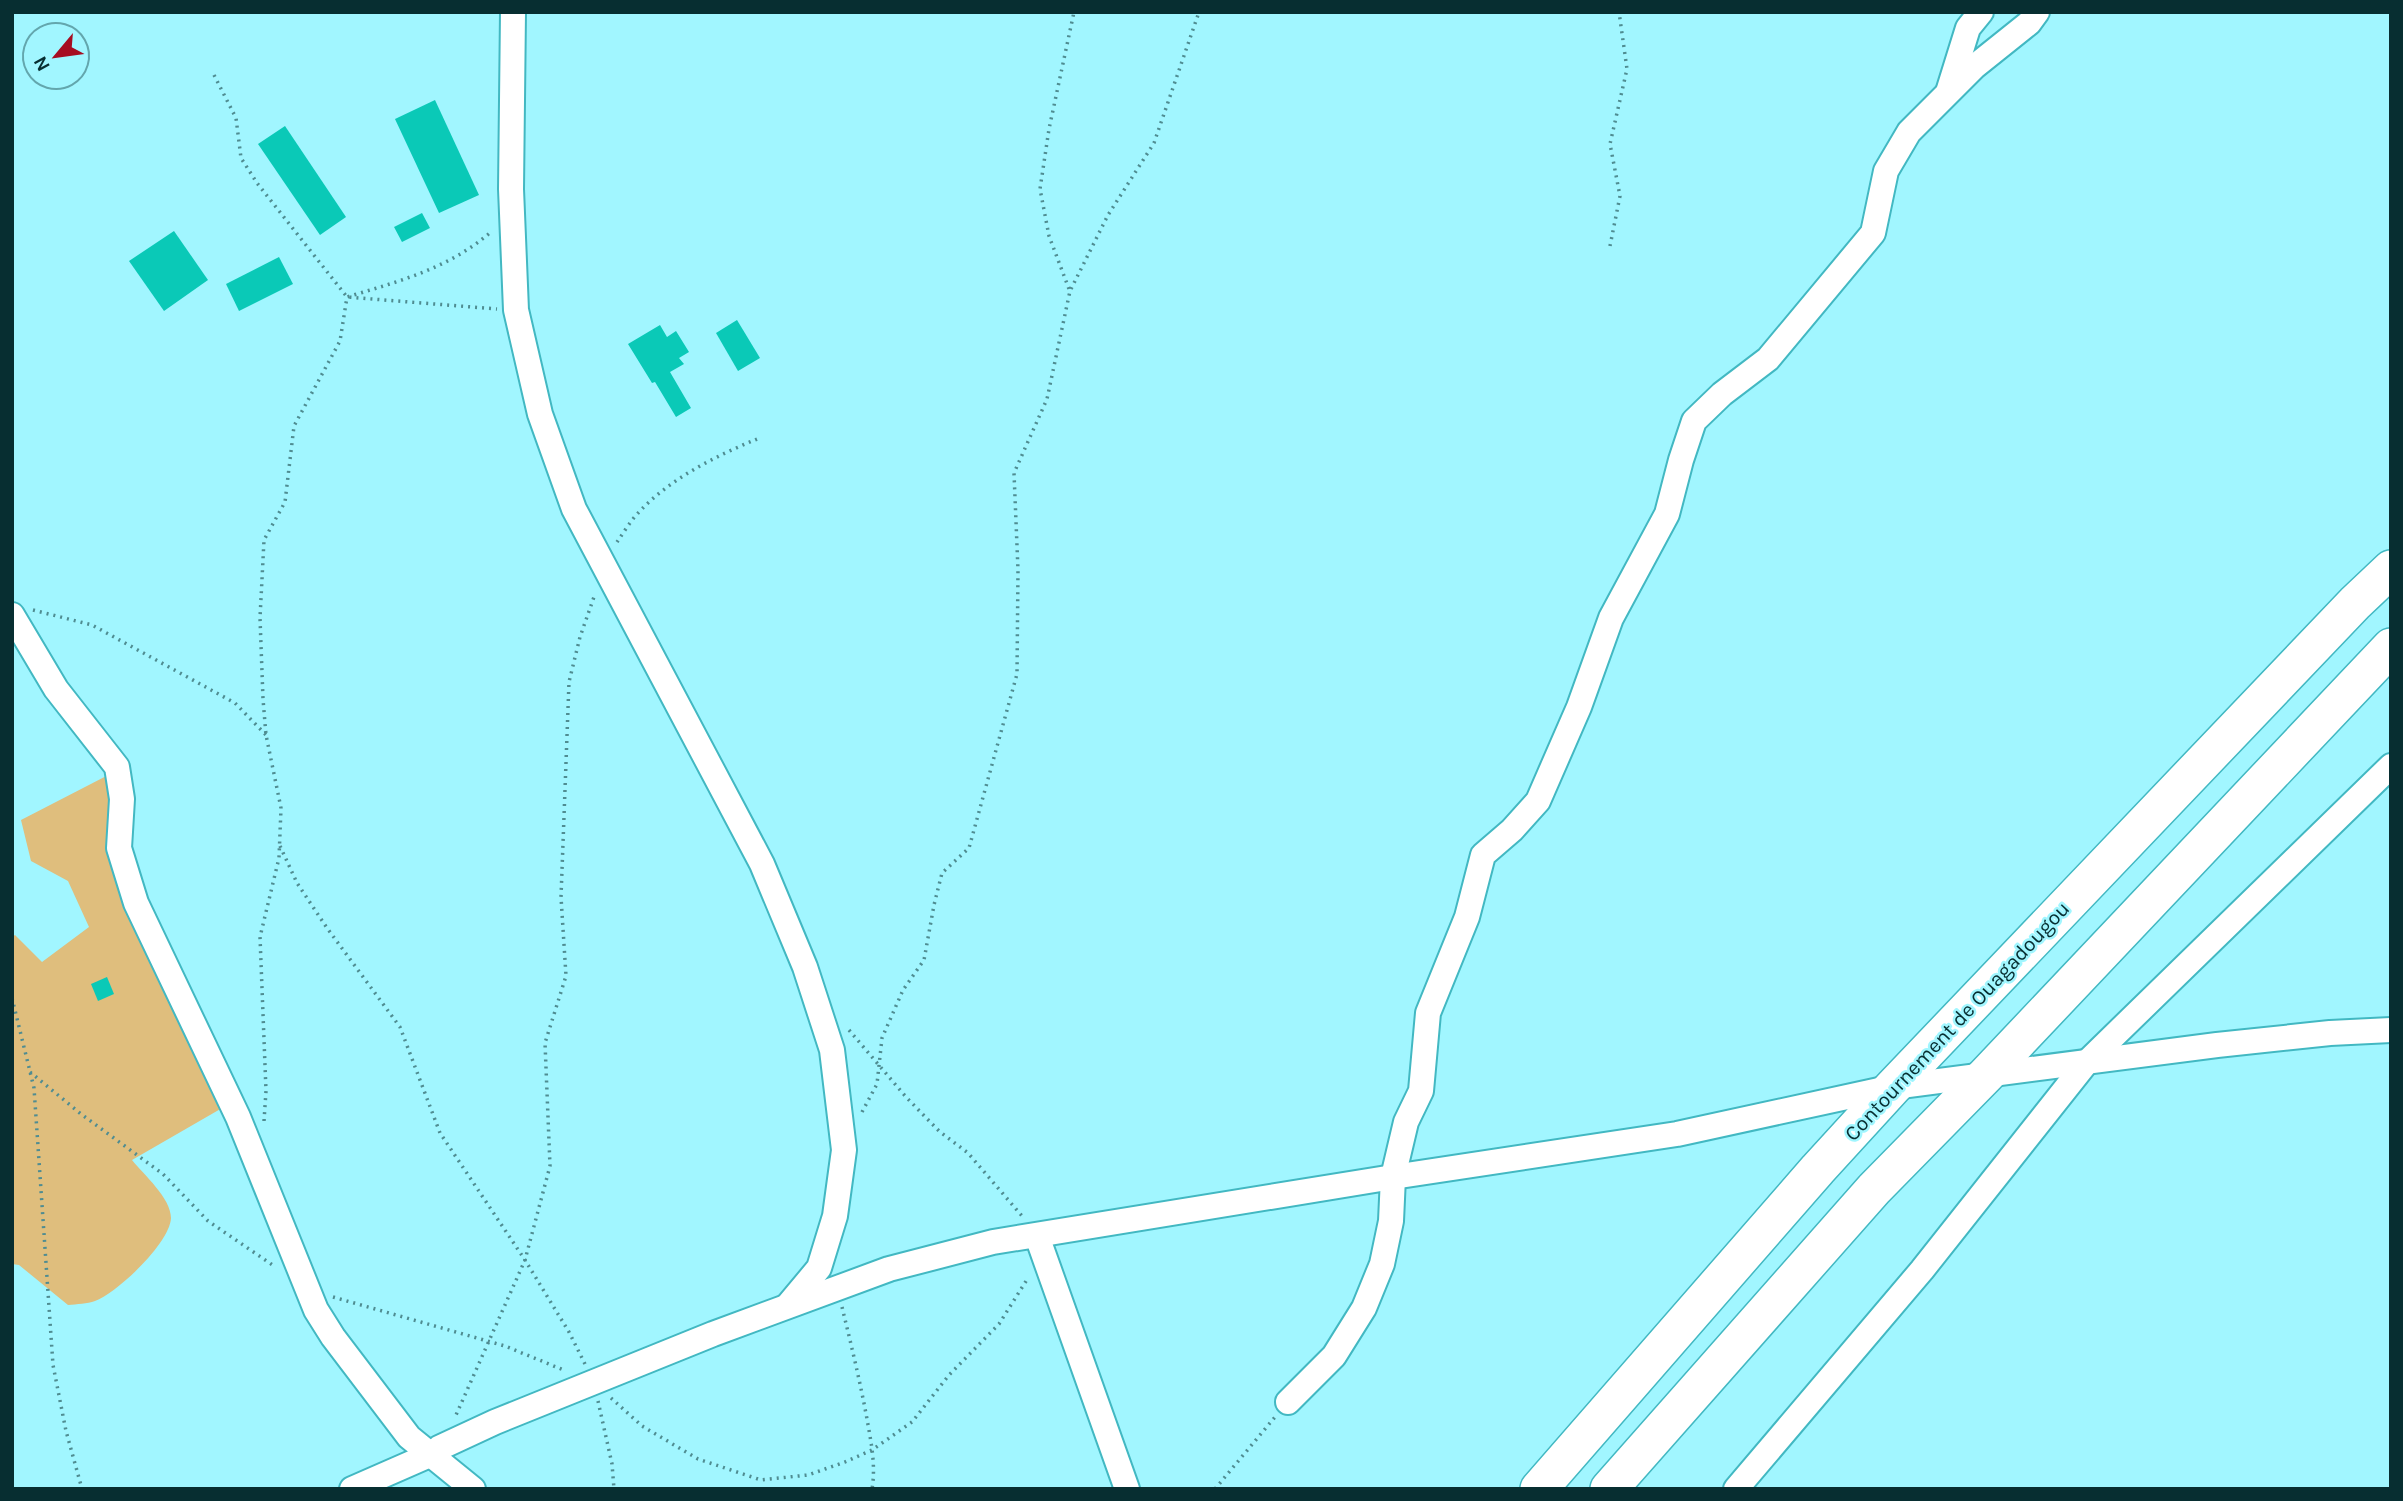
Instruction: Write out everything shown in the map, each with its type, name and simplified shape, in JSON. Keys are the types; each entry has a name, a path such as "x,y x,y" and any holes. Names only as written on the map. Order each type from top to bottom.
{"highway":[{"name":"Contournement de Ouagadougou","path":"1539,1489 1818,1169 2345,613 2391,569"},
{"path":"1609,1489 1874,1189 1986,1075 2391,646"}],"street":[{"path":"513,12 510,189 516,310 540,414 574,509 761,864 805,967 832,1050 844,1150 835,1216 820,1268 786,1307"},
{"path":"1948,93 1968,28 1981,12"},
{"path":"1288,1402 1334,1356 1364,1308 1382,1264 1391,1221 1393,1177 1406,1122 1421,1091 1428,1013 1467,917 1483,855 1513,830 1538,801 1579,707 1611,618 1667,514 1694,421 1722,394 1768,359 1873,233 1886,171 1909,132 1974,67 2029,23 2037,12"},
{"path":"18,612 56,689 117,766 122,799 119,848 136,903 237,1117 316,1310 333,1337 410,1437 436,1451 456,1477 473,1489"},
{"path":"1736,1489 1922,1270 2086,1063 2391,766"},
{"path":"352,1489 495,1422 786,1307 889,1269 993,1242 1677,1134 1894,1087 2330,1033 2391,1030"},
{"path":"1037,1236 1127,1489"}],"path":[{"path":"1070,291 1049,236 1040,190 1049,129 1074,12"},
{"path":"844,1150 877,1084 882,1038 903,990 924,960 933,905 942,873 969,848 1017,674 1018,570 1014,473 1047,399 1070,291 1108,215 1154,143 1199,12"},
{"path":"1611,246 1620,196 1610,144 1627,68 1619,12"},
{"path":"214,75 236,118 242,158 257,183 347,297 516,310"},
{"path":"347,297 419,275 472,249 499,225 510,189"},
{"path":"264,1130 260,937 279,858 281,808 266,735 260,618 264,540 285,502 294,426 340,341 347,297"},
{"path":"436,1451 463,1402 525,1260 550,1166 545,1043 566,975 561,897 569,682 580,637 605,567 617,542 639,512 666,486 730,450 757,439"},
{"path":"18,612 92,625 235,703 266,735"},
{"path":"280,844 297,883 400,1027 440,1133 525,1260 569,1332 593,1382 612,1464 614,1489"},
{"path":"12,998 34,1088 53,1365 66,1431 82,1489"},
{"path":"321,1293 505,1346 593,1382 642,1426 698,1459 761,1480 808,1475 872,1450 912,1422 948,1375 999,1324 1027,1280 1037,1236 968,1153 939,1131 842,1022"},
{"path":"30,1072 81,1114 163,1174 208,1222 274,1266"},
{"path":"837,1288 872,1450 875,1472 872,1489"},
{"path":"1214,1489 1288,1402"}],"shaded area":[{"path":"116,771 120,836 236,1100 132,1160 167,1203 171,1218 168,1228 141,1266 116,1288 95,1301 68,1305 19,1265 12,1264 12,937 15,935 42,962 89,927 68,881 31,861 21,820"}],"building":[{"path":"435,100 479,195 439,213 395,119"},
{"path":"285,126 346,217 320,235 258,144"},
{"path":"422,213 430,228 402,242 394,227"},
{"path":"174,231 208,280 164,311 129,261"},
{"path":"279,257 293,284 239,311 226,284"},
{"path":"737,320 760,358 738,371 716,333"},
{"path":"660,325 667,337 676,331 689,352 679,358 684,364 670,372 691,408 676,417 628,344"},
{"path":"107,977 114,994 98,1001 91,984"}]}
